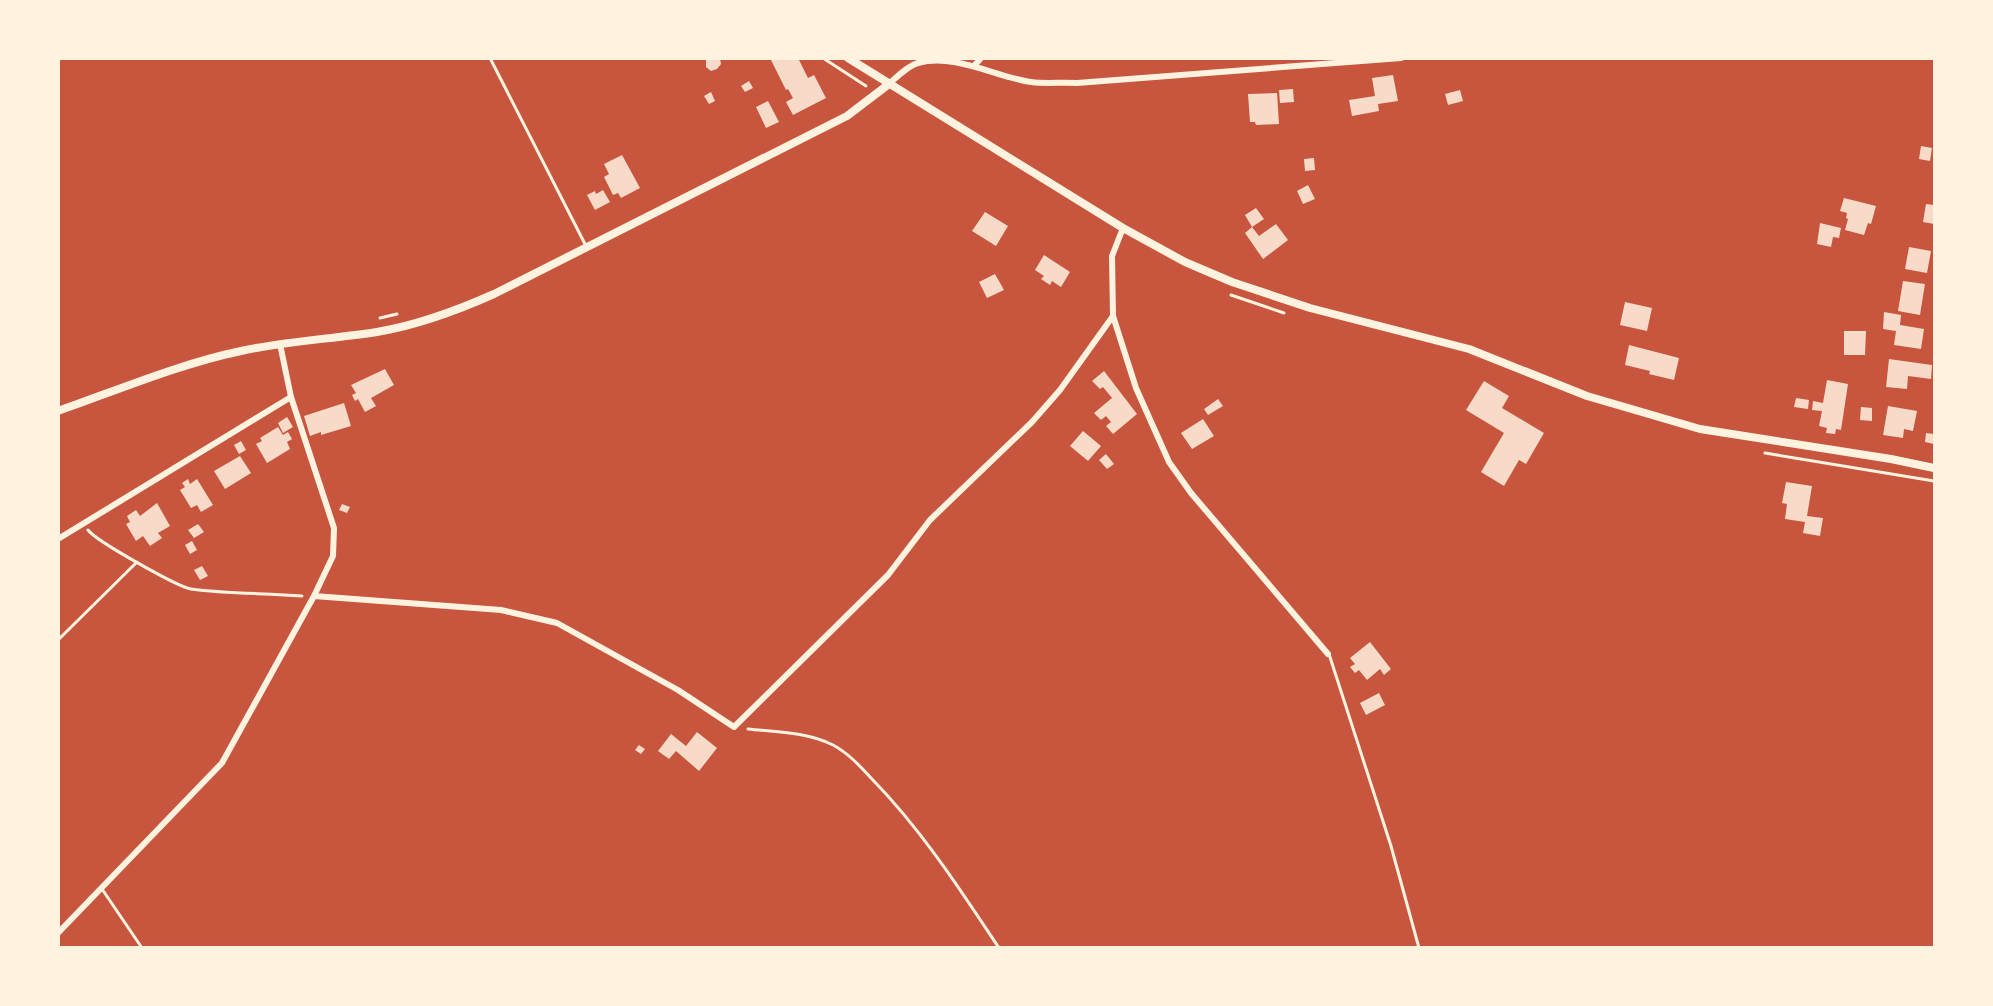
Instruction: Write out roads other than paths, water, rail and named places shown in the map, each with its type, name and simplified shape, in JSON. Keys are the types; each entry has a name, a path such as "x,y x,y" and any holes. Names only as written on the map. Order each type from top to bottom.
{"street":[{"path":"848,58 1123,228 1185,262 1249,289 1310,308 1469,349 1587,396 1700,429 1935,468"},
{"path":"974,66 981,58"},
{"path":"58,411 192,364 240,351 378,332 455,311 494,294 847,116 917,63 934,61 974,66 1030,82 1077,83 1401,58"},
{"path":"1123,228 1112,256 1113,316 1136,388 1169,462 1191,493 1328,654"},
{"path":"314,596 501,610 557,623 678,690 734,727 888,575 930,520 1032,422 1060,390 1113,316"},
{"path":"58,933 222,763 314,596 333,556 334,528 291,396 280,344"},
{"path":"58,538 291,396"}],"lane":[{"path":"490,58 586,248"},
{"path":"1328,654 1391,846 1419,948"},
{"path":"102,889 142,948"}]}
